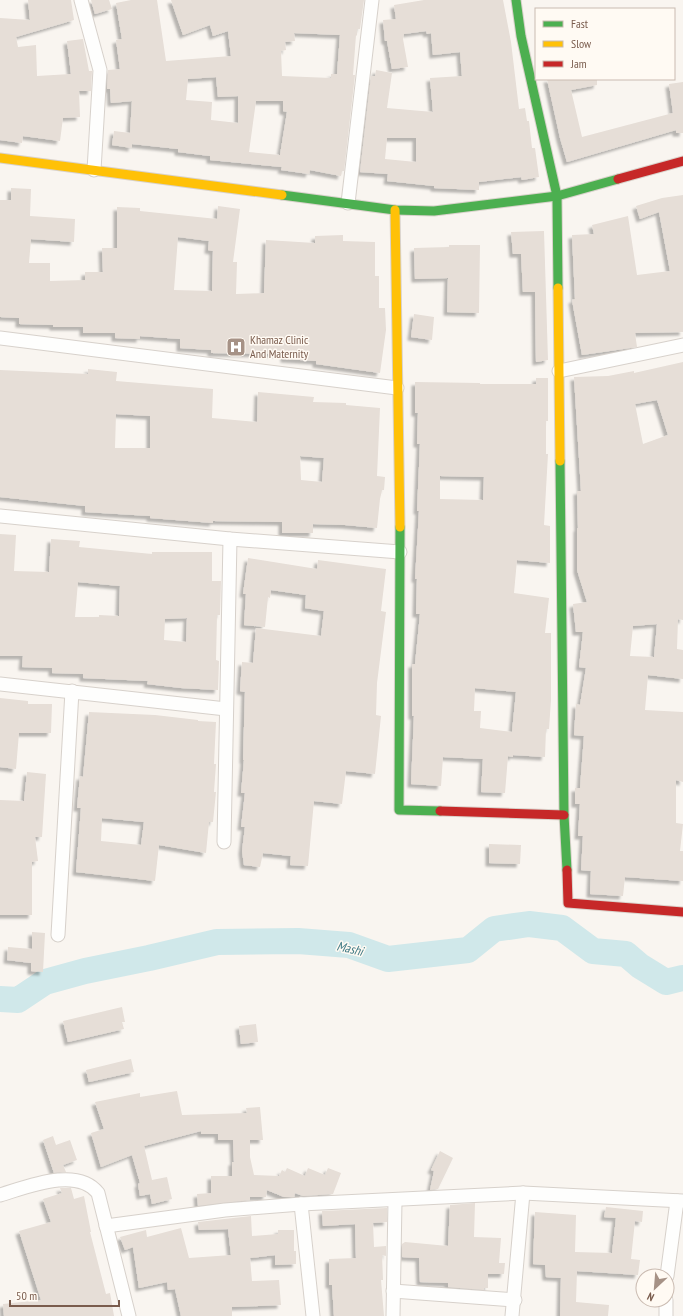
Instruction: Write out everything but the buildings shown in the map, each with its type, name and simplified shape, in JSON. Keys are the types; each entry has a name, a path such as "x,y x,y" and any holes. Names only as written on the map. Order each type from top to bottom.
{"street":[{"path":"81,0 100,70 94,170"},
{"path":"348,203 372,0"},
{"path":"516,0 521,36 557,196 564,815 568,903 683,912"},
{"path":"0,158 394,210 434,210 557,196 683,161"},
{"path":"394,210 400,552 400,810 564,815"},
{"path":"0,338 397,388"},
{"path":"559,371 683,345"},
{"path":"0,516 230,539 400,552"},
{"path":"224,842 230,539"},
{"path":"0,684 226,709"},
{"path":"58,935 72,691"},
{"path":"0,1195 46,1181 82,1181 92,1185 98,1193 129,1316"},
{"path":"512,1316 515,1300 523,1193"},
{"path":"106,1226 225,1210 301,1204 394,1201 523,1193 680,1201 668,1268"},
{"path":"393,1316 394,1201"},
{"path":"301,1204 313,1316"},
{"path":"393,1291 515,1300"}],"waterway":[{"name":"Mashi","path":"0,999 18,1000 45,982 85,971 217,942 298,941 349,945 388,959 468,950 494,929 529,924 562,928 593,951 626,954 640,966 666,982 683,978"}],"traffic: fast":[{"path":"516,0 521,36 557,196 558,288"},
{"path":"282,195 395,210 434,211 557,196 618,179"},
{"path":"560,461 564,815 567,870"},
{"path":"400,527 399,810 440,811"}],"traffic: slow":[{"path":"0,158 282,195"},
{"path":"395,210 400,527"},
{"path":"558,288 560,461"}],"traffic: jam":[{"path":"618,179 683,161"},
{"path":"440,811 564,815"},
{"path":"567,870 568,903 683,912"}],"place":[{"name":"Khamaz Clinic And Maternity","path":"236,347"}]}
